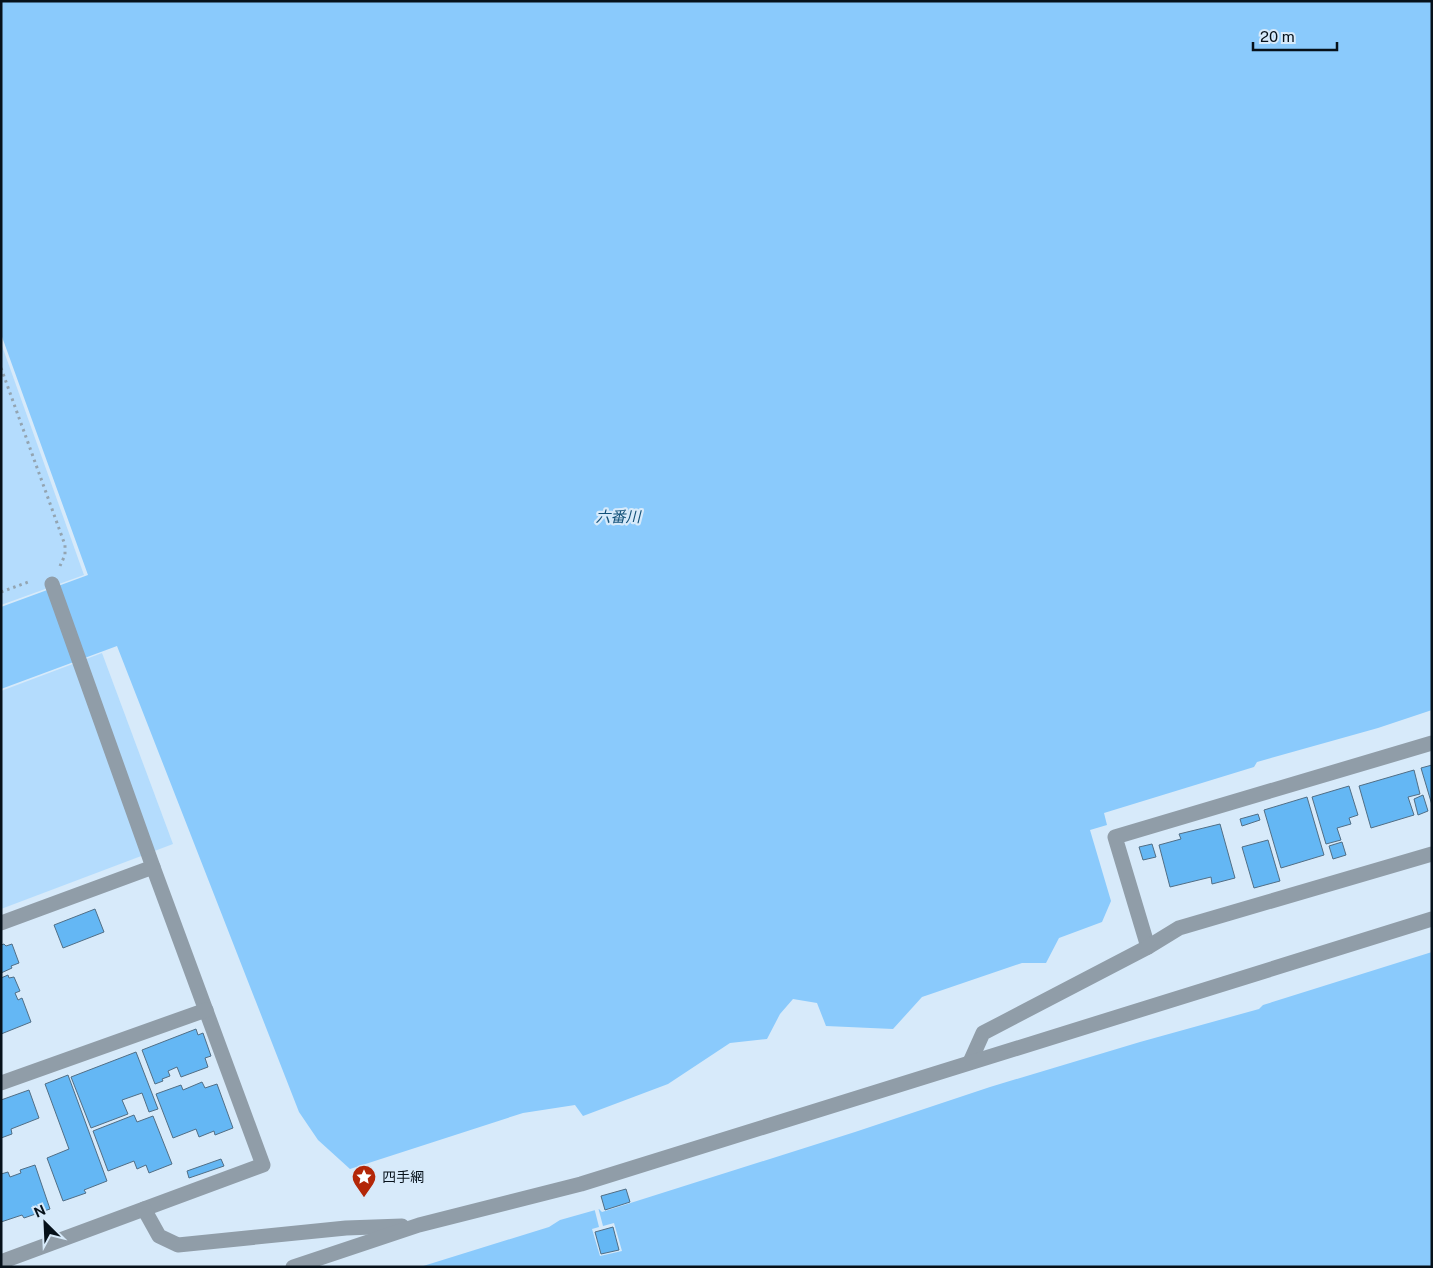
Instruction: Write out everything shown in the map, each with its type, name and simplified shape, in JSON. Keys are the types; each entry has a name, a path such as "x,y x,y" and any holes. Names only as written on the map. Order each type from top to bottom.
{"street":[{"path":"1,1262 263,1165 153,867 80,662 53,578"},
{"path":"1148,947 1115,837 1432,743"},
{"path":"970,1062 983,1033 1148,947 1179,928 1432,854"},
{"path":"1,923 153,867"},
{"path":"294,1267 419,1225 581,1184 1432,919"},
{"path":"1,1083 206,1010"},
{"path":"144,1209 159,1236 178,1245 346,1228 419,1225"}],"path":[{"path":"1,368 65,545 66,555 53,578"},
{"path":"1,592 33,580"}],"shaded area":[{"path":"1,343 84,575 1,605"},
{"path":"102,653 173,844 1,909 1,691"}],"water":[{"name":"六番川","path":"1,1 1432,1 1432,710 1378,728 1257,762 1254,767 1104,813 1107,825 1090,830 1111,901 1102,922 1059,938 1046,963 1022,963 922,997 893,1029 826,1026 817,1003 793,999 780,1014 767,1039 730,1043 668,1084 583,1116 575,1105 523,1113 350,1169 318,1140 299,1112 117,646 1,689 1,607 88,575 1,334"},
{"path":"1432,952 1432,1267 420,1267 549,1227 560,1220 599,1209 602,1212 990,1087 1259,1009 1263,1005"}],"pier":[{"path":"594,1207 598,1207 603,1226 614,1223 622,1251 600,1256 592,1229 599,1227"}],"building":[{"path":"1432,765 1432,805 1421,768"},
{"path":"1414,770 1420,794 1408,797 1414,815 1371,828 1359,786"},
{"path":"1349,786 1358,815 1349,818 1351,824 1337,828 1341,840 1326,844 1312,797"},
{"path":"1423,795 1428,811 1418,815 1414,799"},
{"path":"1307,797 1324,855 1281,868 1264,810"},
{"path":"1258,814 1260,820 1242,826 1240,819"},
{"path":"1220,824 1235,878 1212,884 1211,877 1170,887 1159,845 1181,839 1179,834"},
{"path":"1268,840 1280,881 1254,888 1242,847"},
{"path":"1342,842 1346,855 1333,859 1329,846"},
{"path":"1152,844 1156,857 1143,860 1139,847"},
{"path":"95,909 104,932 63,948 54,925"},
{"path":"4,944 6,946 12,944 19,963 1,973 1,945"},
{"path":"8,975 9,978 14,977 20,991 15,993 18,1000 22,998 31,1022 1,1034 1,978"},
{"path":"196,1029 198,1035 203,1033 211,1056 205,1058 208,1067 181,1077 177,1067 168,1071 170,1076 155,1084 142,1050"},
{"path":"136,1052 158,1109 149,1112 142,1093 122,1100 128,1114 91,1128 71,1077"},
{"path":"68,1075 107,1181 84,1190 86,1193 63,1201 47,1158 69,1149 45,1084"},
{"path":"202,1082 205,1088 217,1084 233,1128 215,1135 214,1131 199,1137 196,1129 173,1138 156,1094 181,1085 183,1090"},
{"path":"29,1090 39,1118 11,1129 12,1134 1,1138 1,1100"},
{"path":"134,1115 137,1122 153,1116 172,1164 149,1173 146,1165 137,1169 134,1161 108,1171 93,1131"},
{"path":"221,1159 224,1166 189,1178 187,1171"},
{"path":"35,1165 50,1209 24,1218 22,1215 1,1222 1,1174 8,1172 10,1177 21,1173 20,1170"},
{"path":"626,1189 630,1202 605,1210 601,1196"},
{"path":"613,1227 619,1250 601,1254 595,1232"}],"place":[{"name":"四手網","path":"364,1198"}]}
